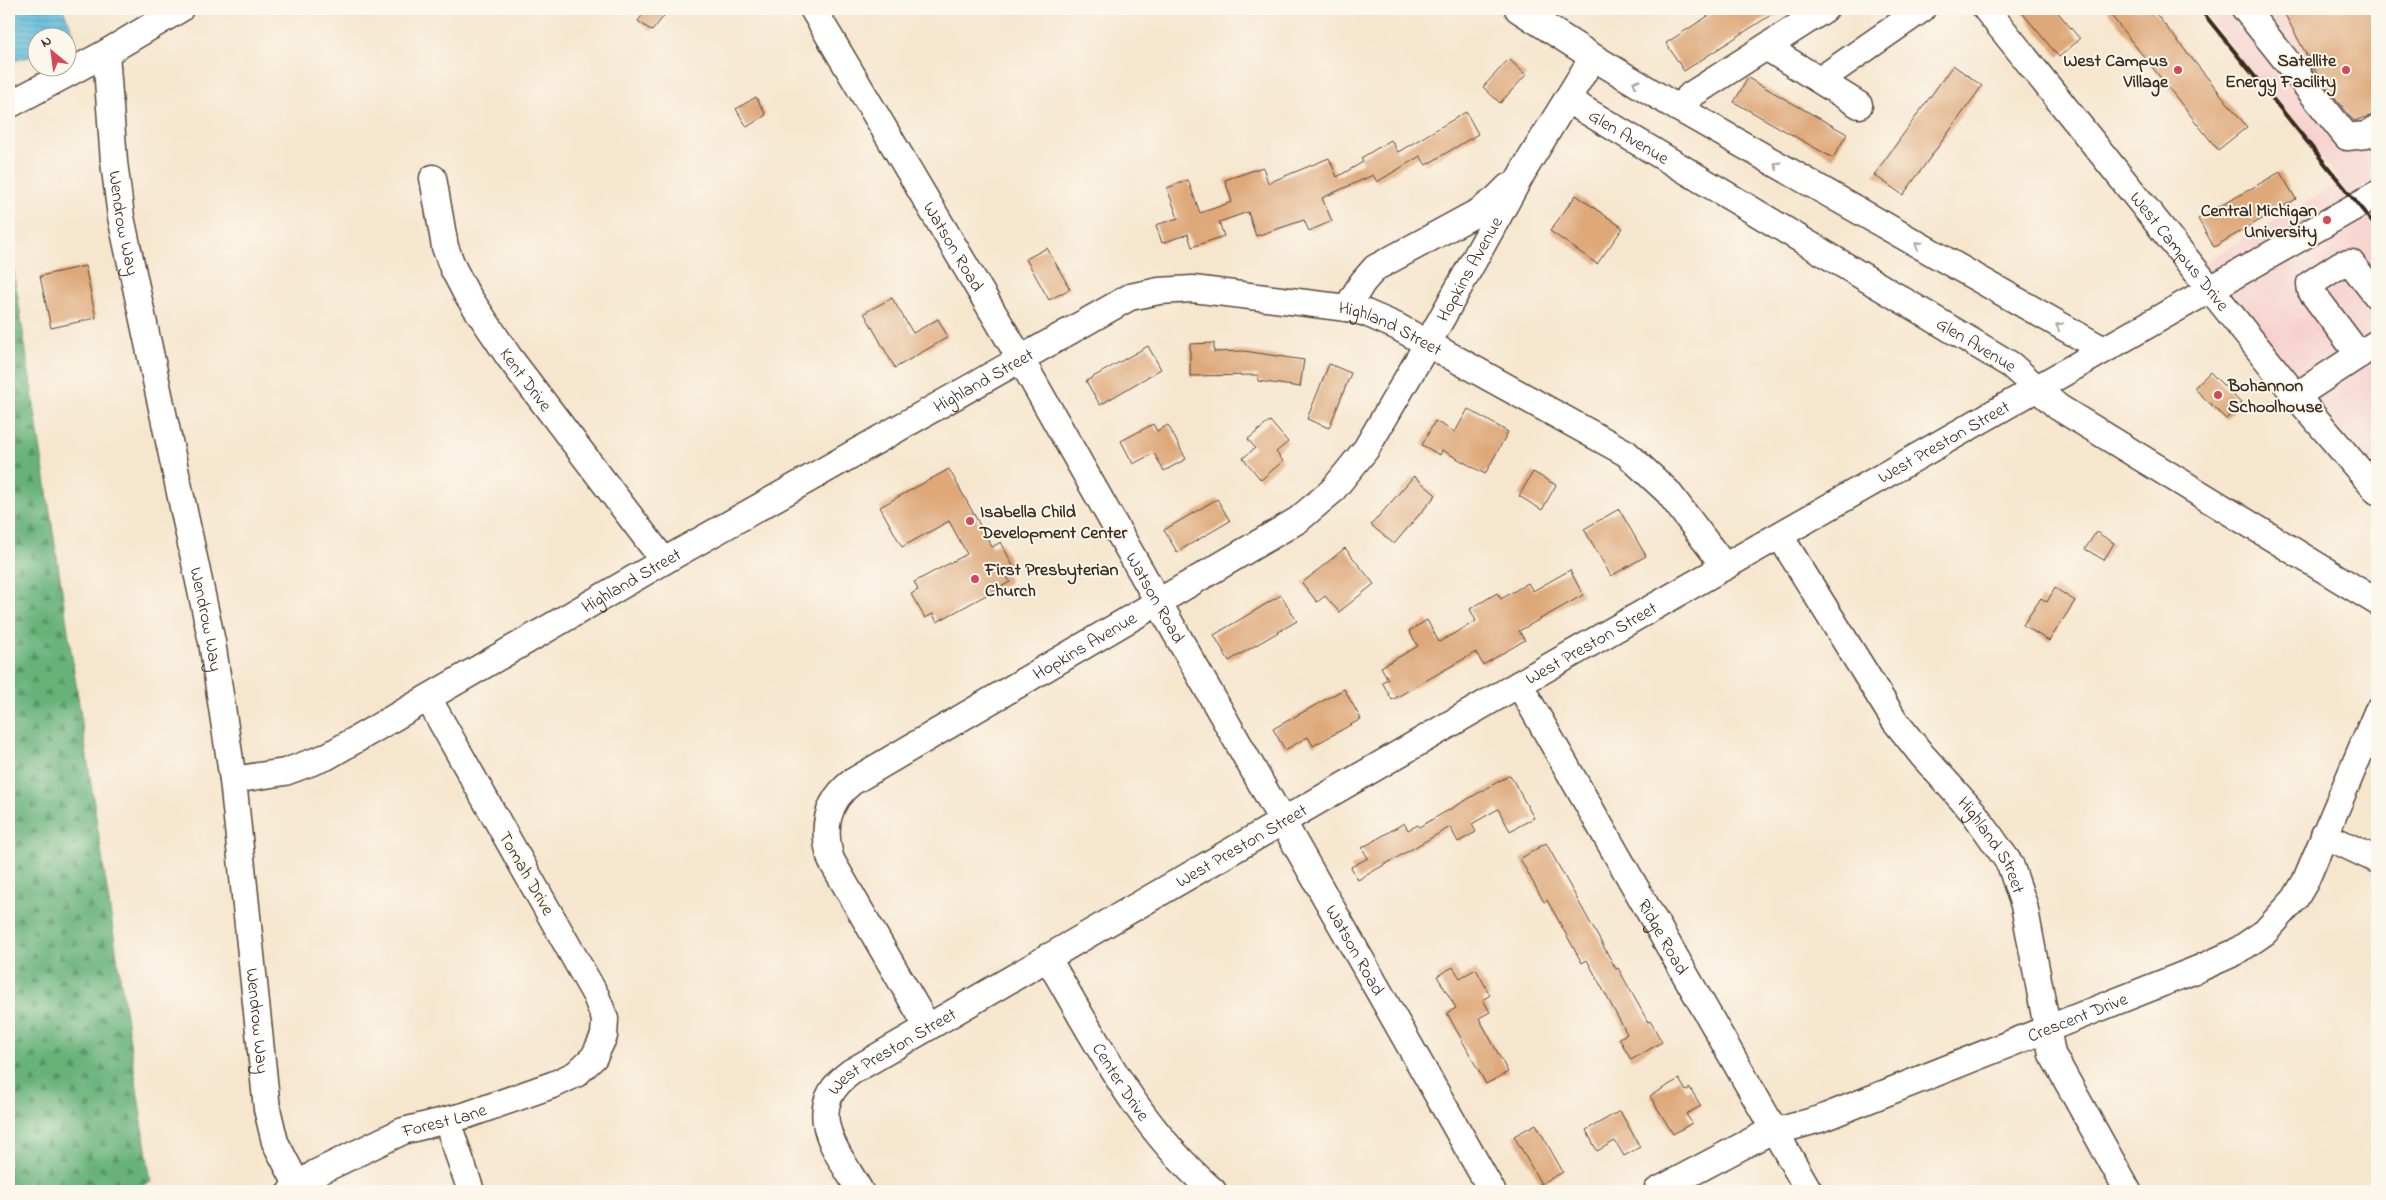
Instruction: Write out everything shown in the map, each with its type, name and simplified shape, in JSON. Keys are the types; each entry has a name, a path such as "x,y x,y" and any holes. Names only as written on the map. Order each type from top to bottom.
{"street":[{"path":"9,106 106,53 180,9"},
{"name":"Watson Road","path":"813,9 1020,358 1492,1191"},
{"path":"1518,9 1678,108 2102,349"},
{"path":"1678,108 1691,95 1825,9"},
{"path":"1820,80 1922,9"},
{"name":"West Campus Drive","path":"1986,9 2296,396 2377,491"},
{"path":"2245,9 2347,137 2366,135 2377,130"},
{"path":"1766,47 1859,105"},
{"name":"Wendrow Way","path":"106,53 118,198 201,584 233,780 267,1109 275,1142 295,1188"},
{"name":"Hopkins Avenue","path":"927,1026 831,860 826,829 831,807 844,789 852,782 1298,520 1332,491 1366,449 1428,343 1525,168 1593,57"},
{"name":"Glen Avenue","path":"1568,100 2011,365 2058,407 2377,602"},
{"name":"Hopkins Avenue","path":"1347,308 1362,283 1375,268 1489,205 1525,168"},
{"name":"Kent Drive","path":"433,178 445,247 458,280 504,350 664,561"},
{"name":"West Preston Street","path":"860,1191 829,1136 824,1110 832,1092 843,1078 927,1026 1519,684 1780,536 2102,349 2377,194"},
{"path":"2296,396 2368,349 2311,291 2310,284 2341,264 2351,263 2377,296"},
{"name":"Highland Street","path":"233,780 285,772 314,763 1020,358 1130,298 1159,291 1193,289 1347,308 1379,319 1428,343 1595,434 1637,461 1678,503 1725,567"},
{"name":"Highland Street","path":"1780,536 1895,721 1974,813 2010,864 2024,905 2046,1028 2056,1063 2128,1191"},
{"name":"Ridge Road","path":"1519,684 1809,1191"},
{"name":"Tomah Drive","path":"428,698 596,996 603,1012 606,1027 597,1052"},
{"name":"Crescent Drive","path":"1657,1191 1774,1131 1820,1119 2198,969 2250,943 2274,925 2295,899 2305,882 2377,712"},
{"path":"2324,836 2377,860"},
{"name":"Center Drive","path":"1047,957 1142,1116 1175,1155 1213,1191"},
{"name":"Forest Lane","path":"295,1188 316,1173 403,1131 447,1121 571,1078 589,1063 597,1052"},
{"path":"447,1121 471,1191"}],"shaded area":[{"name":"Central Michigan University","path":"2201,9 2377,9 2377,490 2195,268 2340,182"}],"green space":[{"path":"9,239 151,1182 129,1191 9,1191"}],"water":[{"path":"9,9 63,9 71,28 28,28 28,57 9,62"}],"building":[{"path":"647,9 654,9 664,16 652,31 638,21"},
{"path":"1719,9 1780,9 1684,71 1666,43"},
{"name":"West Campus Village","path":"2019,9 2055,9 2080,39 2059,57"},
{"name":"West Campus Village","path":"2106,9 2152,9 2247,127 2218,150"},
{"name":"Satellite Energy Facility","path":"2282,9 2370,9 2377,22 2377,114 2354,121 2319,78"},
{"path":"1509,59 1526,75 1500,103 1483,87"},
{"path":"1953,65 1982,86 1903,195 1874,175"},
{"path":"1748,78 1847,134 1833,158 1734,102"},
{"path":"756,97 766,115 747,127 736,109"},
{"path":"1466,112 1478,134 1426,165 1420,156 1377,182 1373,175 1322,198 1332,221 1309,231 1304,220 1256,236 1248,212 1219,222 1224,236 1192,247 1188,234 1162,243 1156,225 1178,218 1167,188 1188,180 1200,213 1232,202 1225,180 1263,167 1268,183 1329,158 1337,177 1363,162 1361,158 1391,140 1398,152"},
{"path":"2280,172 2296,199 2214,247 2198,219"},
{"path":"1576,195 1623,228 1597,264 1550,231"},
{"path":"1047,248 1070,289 1049,300 1026,259"},
{"path":"85,266 96,318 51,328 40,276"},
{"path":"892,298 913,333 938,319 948,337 895,368 864,313"},
{"path":"1214,343 1214,352 1244,351 1304,360 1300,387 1258,381 1258,375 1190,376 1190,344"},
{"path":"1148,346 1161,369 1100,405 1086,381"},
{"path":"1329,364 1351,373 1329,428 1307,419"},
{"name":"Bohannon Schoolhouse","path":"2210,372 2241,403 2226,419 2194,388"},
{"path":"1468,409 1508,432 1485,474 1442,450 1440,455 1422,445 1435,421 1455,432"},
{"path":"1270,421 1288,442 1276,452 1283,461 1261,480 1243,458 1255,448 1248,439"},
{"path":"1153,424 1157,431 1168,425 1186,459 1164,471 1154,453 1133,464 1121,441"},
{"path":"949,469 992,547 1001,542 1015,570 1006,575 1010,582 937,622 933,614 925,618 911,594 918,590 914,582 967,554 949,521 902,547 880,507"},
{"path":"1533,472 1556,485 1542,510 1519,496"},
{"path":"1414,476 1436,495 1394,544 1371,525"},
{"path":"1217,499 1230,521 1177,552 1164,530"},
{"path":"1619,509 1646,556 1611,576 1584,529"},
{"path":"2096,532 2114,543 2104,560 2085,549"},
{"path":"1345,548 1374,584 1339,612 1325,596 1317,602 1302,583"},
{"path":"1570,570 1583,595 1519,631 1525,640 1483,665 1476,652 1392,700 1382,682 1388,679 1381,667 1418,646 1409,631 1427,620 1439,642 1476,621 1470,609 1497,593 1501,599 1528,583 1533,591"},
{"path":"2055,588 2075,601 2049,641 2023,625 2041,598 2047,602"},
{"path":"1281,595 1297,621 1229,661 1214,635"},
{"path":"1344,689 1361,719 1313,746 1308,737 1285,750 1273,729"},
{"path":"1510,775 1534,818 1510,831 1498,809 1472,824 1476,832 1458,842 1450,827 1358,880 1351,867 1368,858 1362,848 1404,823 1408,830 1418,825 1419,827"},
{"path":"1546,843 1616,969 1618,968 1648,1022 1650,1021 1662,1042 1631,1060 1619,1038 1627,1034 1587,960 1582,963 1547,900 1544,902 1520,859"},
{"path":"1453,967 1460,978 1476,969 1490,995 1483,1000 1490,1012 1479,1018 1508,1072 1486,1084 1447,1013 1456,1008 1437,976"},
{"path":"1679,1079 1686,1091 1690,1088 1701,1106 1686,1114 1692,1123 1673,1134 1650,1096"},
{"path":"1620,1111 1640,1147 1624,1156 1615,1141 1597,1151 1586,1130"},
{"path":"1536,1124 1563,1172 1541,1184 1514,1136"}],"railway":[{"path":"2200,9 2377,228"}],"place":[{"name":"West Campus Village","path":"2178,70"},
{"name":"Satellite Energy Facility","path":"2346,70"},
{"name":"Central Michigan University","path":"2327,220"},
{"name":"Bohannon Schoolhouse","path":"2218,395"},
{"name":"Isabella Child Development Center","path":"970,521"},
{"name":"First Presbyterian Church","path":"975,579"}]}
